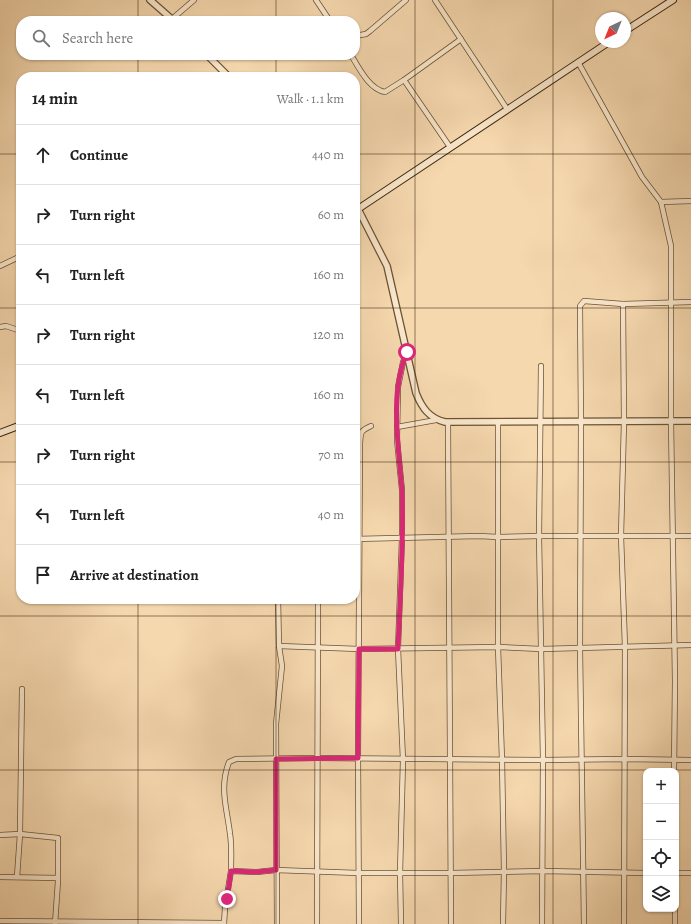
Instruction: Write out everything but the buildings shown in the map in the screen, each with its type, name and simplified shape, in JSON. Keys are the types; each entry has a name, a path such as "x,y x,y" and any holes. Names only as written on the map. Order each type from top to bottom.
{"main road":[{"path":"631,27 673,0"},
{"path":"360,205 600,48"},
{"path":"0,433 16,427"}],"street":[{"path":"150,0 168,16"},
{"path":"177,16 194,0"},
{"path":"317,0 327,16"},
{"path":"360,35 366,34 370,31 406,0"},
{"path":"435,0 507,109"},
{"path":"354,60 370,83 378,90 385,92 460,39"},
{"path":"212,60 224,72"},
{"path":"578,62 642,177 661,202 672,246 671,421 674,768"},
{"path":"404,80 450,147"},
{"path":"661,202 691,201"},
{"path":"360,215 387,266 416,393 428,414 436,420"},
{"path":"0,266 16,258"},
{"path":"584,924 580,649 580,306 584,301 623,304 691,302"},
{"path":"623,304 624,422 621,536 625,647 624,924"},
{"path":"0,323 16,329"},
{"path":"0,327 6,326"},
{"path":"400,924 403,760 398,649 402,490 396,440 398,387 402,362 407,352"},
{"path":"541,366 539,536 543,760 542,924"},
{"path":"397,428 436,420 448,422 691,421"},
{"path":"448,422 450,536 451,924"},
{"path":"498,422 498,647 502,760 504,871 503,924"},
{"path":"360,460 361,433 364,429 371,426"},
{"path":"360,539 450,536 691,536"},
{"path":"277,924 276,724 282,666 279,646 278,604"},
{"path":"317,924 318,604"},
{"path":"359,924 358,758 360,604"},
{"path":"279,646 318,649 498,647 580,649 691,645"},
{"path":"17,877 20,834 22,689"},
{"path":"0,921 224,923 224,908 231,871 230,835 223,793 229,762 236,759 358,758 403,760 691,760"},
{"path":"0,835 20,834 58,838 58,878 55,922"},
{"path":"231,871 257,872 276,870 358,873 543,871 643,873"},
{"path":"679,873 691,872"},
{"path":"0,877 58,878"},
{"path":"675,912 675,924"}],"route":[{"path":"227,899 231,871 268,872 276,870 276,759 358,758 359,649 398,649 402,490 396,440 398,387 402,362 407,352"}]}
